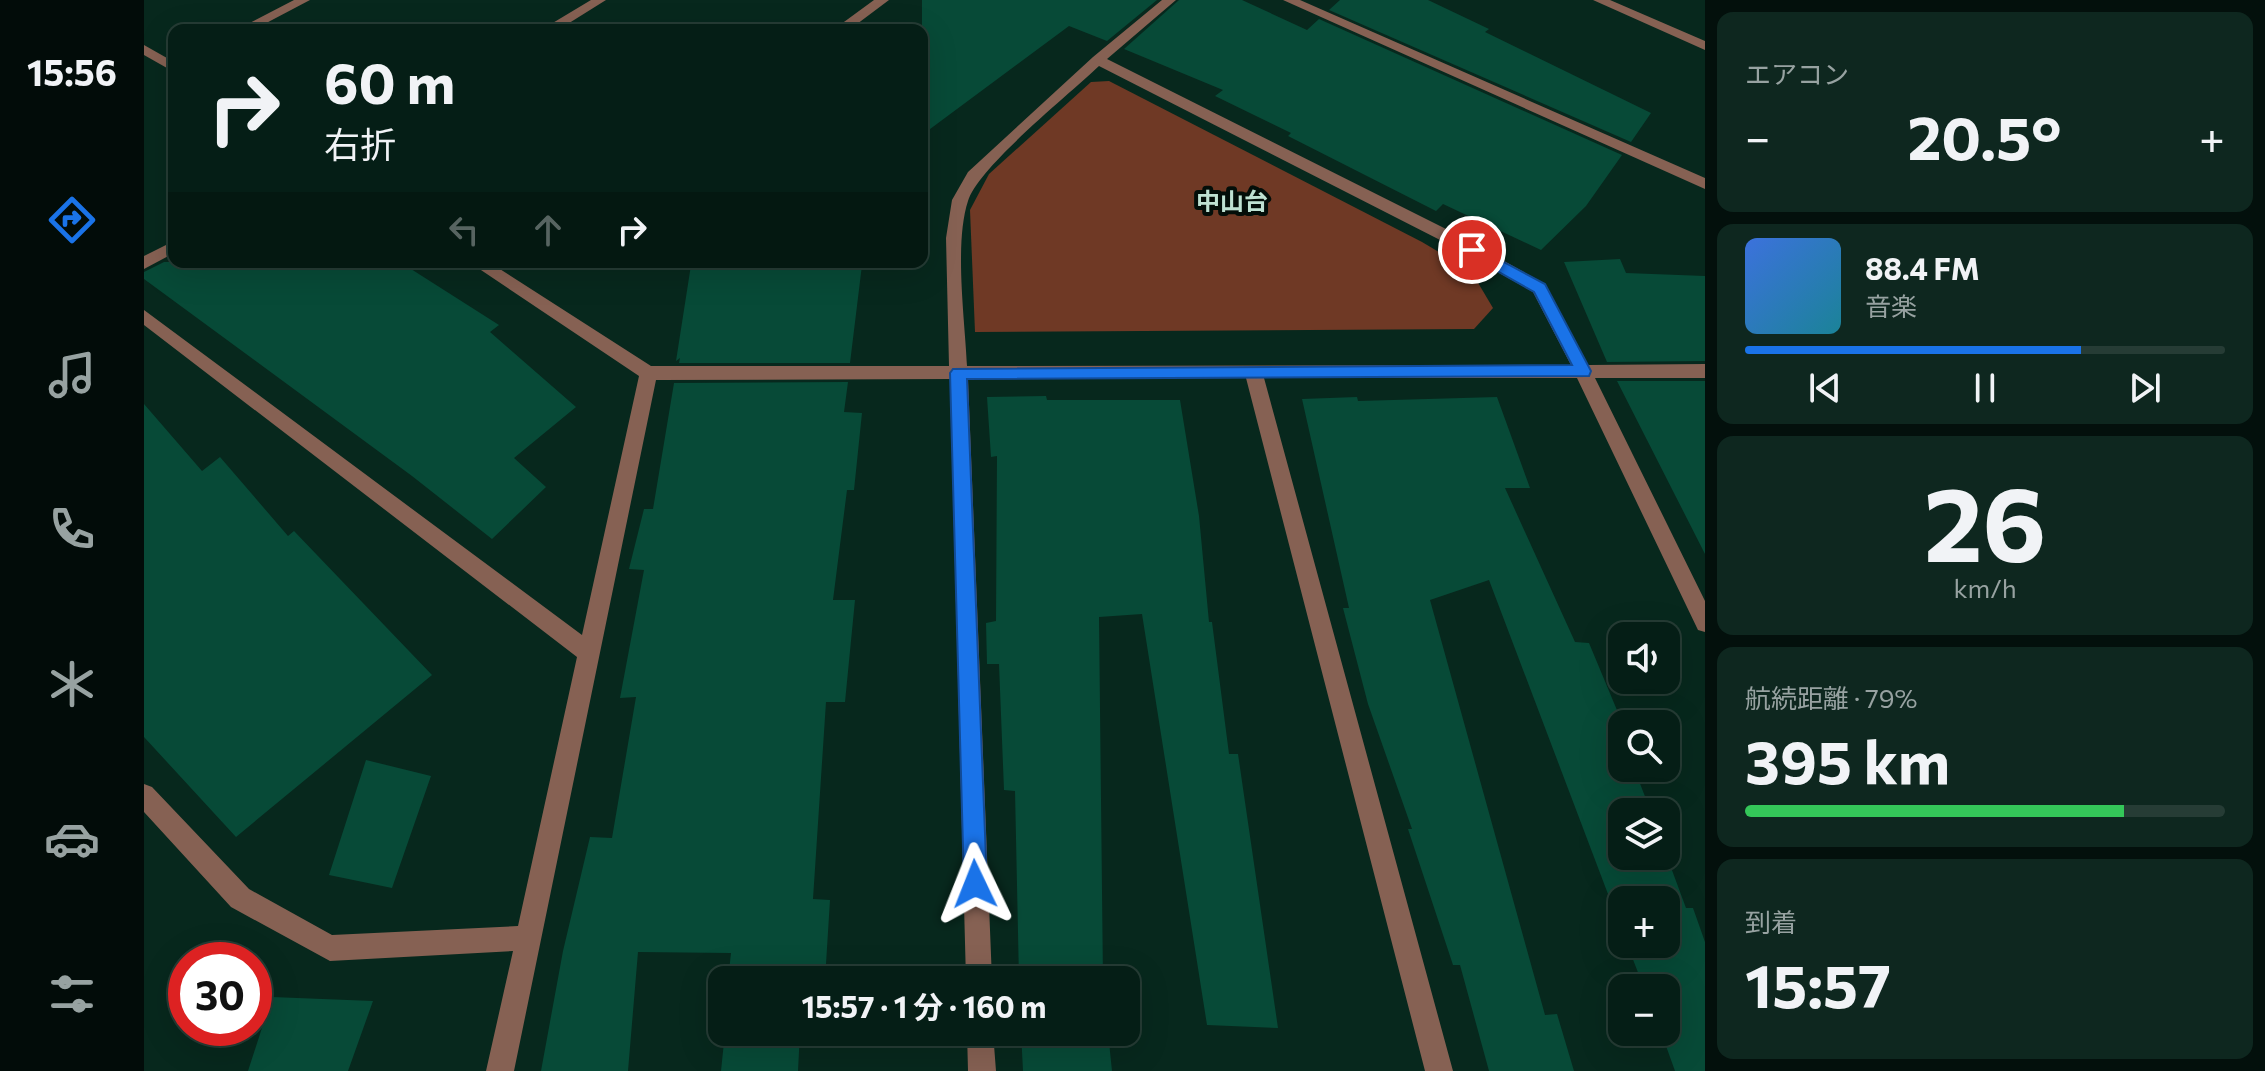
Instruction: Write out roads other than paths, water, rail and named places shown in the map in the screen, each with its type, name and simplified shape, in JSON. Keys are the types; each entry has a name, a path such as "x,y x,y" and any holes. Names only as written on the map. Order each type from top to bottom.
{"street":[{"path":"255,24 304,0"},
{"path":"558,24 600,0"},
{"path":"849,24 883,0"},
{"path":"979,966 954,238 960,200 976,172 1098,60 1170,0"},
{"path":"1289,0 1705,184"},
{"path":"1599,0 1705,46"},
{"path":"144,49 168,63"},
{"path":"1098,60 1450,238 1539,288 1583,371 1705,623"},
{"path":"144,263 168,249"},
{"path":"501,268 648,373 1705,371"},
{"path":"144,316 589,653"},
{"path":"1253,372 1439,1071"},
{"path":"500,1071 648,373"},
{"path":"144,795 240,898 330,948 528,938"},
{"path":"981,1046 982,1071"}],"district":[{"name":"中山台","path":"1232,200"}]}
